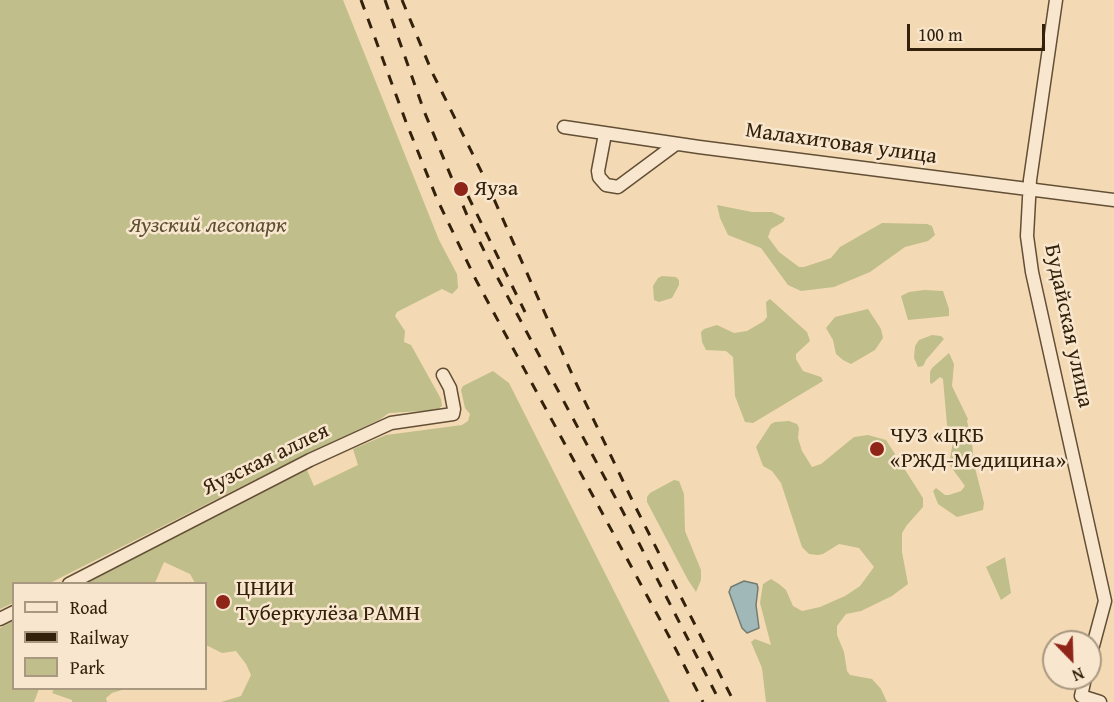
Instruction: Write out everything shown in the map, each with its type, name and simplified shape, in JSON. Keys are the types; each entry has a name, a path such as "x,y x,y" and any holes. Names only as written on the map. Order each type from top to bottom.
{"street":[{"name":"Будайская улица","path":"1056,0 1029,190 1027,236 1032,272 1109,602 1099,630"},
{"name":"Малахитовая улица","path":"564,127 676,144 1114,201"},
{"path":"605,134 598,171 599,177 606,185 618,187 676,144"},
{"name":"Яузская аллея","path":"73,582 310,460 391,423 453,414 450,388 443,375"},
{"path":"1082,690 1081,696 1100,702"}],"green space":[{"name":"Яузский лесопарк","path":"0,0 343,0 439,240 457,274 458,288 452,294 442,289 397,312 395,316 405,331 404,342 411,345 441,399 442,406 437,410 389,413 52,582 12,582 12,603 0,609"},
{"path":"717,205 752,212 772,212 785,218 783,222 771,229 768,237 779,252 799,267 831,258 840,247 882,223 927,224 932,226 935,235 928,241 905,247 870,272 834,287 801,291 788,285 761,248 728,235"},
{"path":"662,276 676,277 679,285 672,298 659,302 654,300 653,286"},
{"path":"943,291 949,316 908,320 901,296 909,292"},
{"path":"770,299 807,332 810,341 796,354 796,359 803,371 821,377 823,381 753,423 745,422 735,396 733,357 726,351 706,350 701,332 717,325 734,333 747,331 767,317 766,302"},
{"path":"868,309 881,329 883,338 875,350 851,364 836,354 833,340 826,328 835,317"},
{"path":"932,335 941,336 944,339 923,366 918,367 914,358 915,346 919,340"},
{"path":"949,353 954,364 952,386 968,419 974,464 984,503 983,510 957,517 938,504 933,491 936,488 945,495 949,495 961,491 965,486 949,464 953,442 947,425 943,379 940,377 931,384 930,382 932,368"},
{"path":"493,371 509,383 670,702 221,702 241,696 251,675 236,651 222,653 207,646 207,582 194,582 190,574 164,562 155,582 89,582 307,470 314,486 358,465 353,449 386,435 462,425 468,421 470,414 465,408 461,390 463,386"},
{"path":"789,421 797,424 799,428 798,438 802,451 812,467 821,464 854,437 868,435 886,440 923,498 923,507 902,533 902,552 908,584 892,596 861,611 846,614 837,626 837,635 844,652 847,671 850,675 872,679 881,689 887,702 766,702 762,668 751,642 755,639 771,645 760,603 763,584 771,579 779,584 786,590 793,606 802,611 820,607 845,596 860,586 874,567 859,548 839,544 818,555 809,554 802,547 781,483 772,471 763,466 756,447 771,424"},
{"path":"674,480 679,481 684,494 685,531 701,570 701,580 696,592 647,502 650,493"},
{"path":"1005,557 1011,593 1001,600 986,567"},
{"path":"12,622 12,690 39,690 34,702 0,702 0,628"},
{"path":"53,690 122,690 112,693 106,698 107,702 72,702 72,700 52,693"}],"water":[{"path":"744,581 757,584 758,588 756,605 759,628 747,633 742,628 729,592 731,587"}],"railway":[{"path":"361,0 437,199 476,280 703,702"},
{"path":"385,0 424,111 469,220 720,702"},
{"path":"402,0 432,72 485,179 576,383 734,702"},
{"path":"468,196 525,312"}],"place":[{"name":"Яуза","path":"461,189"},
{"name":"ЧУЗ «ЦКБ «РЖД-Медицина»","path":"877,449"},
{"name":"ЦНИИ Туберкулёза РАМН","path":"223,602"}]}
